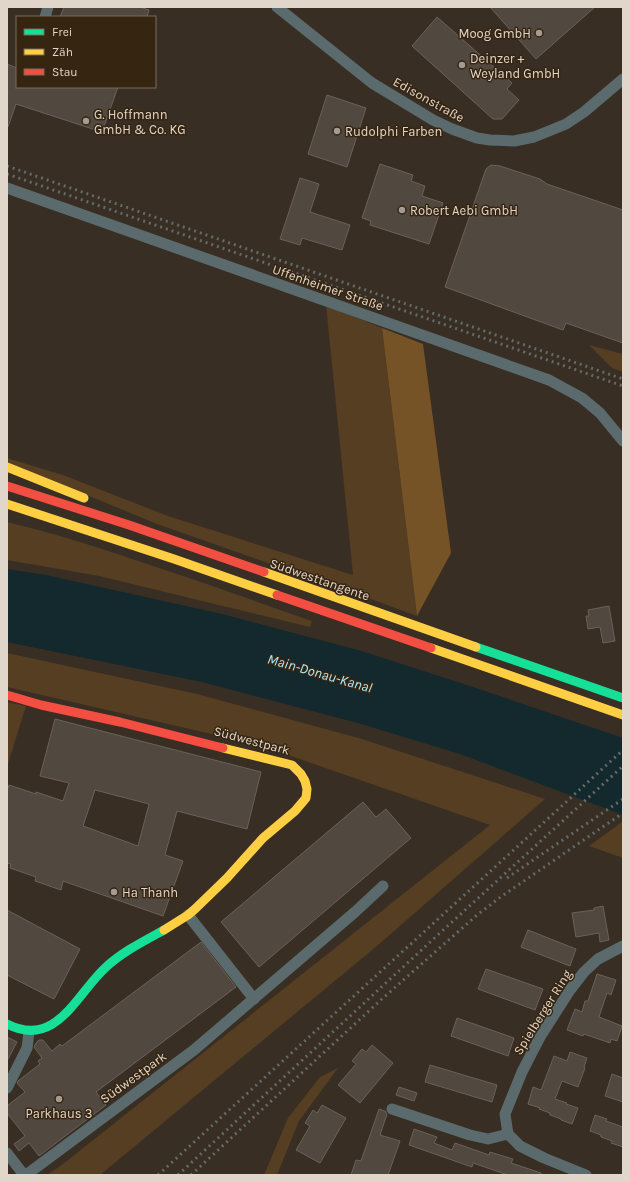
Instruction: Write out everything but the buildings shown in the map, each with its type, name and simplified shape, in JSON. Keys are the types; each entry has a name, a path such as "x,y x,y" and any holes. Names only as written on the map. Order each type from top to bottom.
{"main road":[{"path":"7,467 97,504 129,525"},
{"name":"Südwesttangente","path":"7,486 129,525 623,698"},
{"path":"7,504 143,548 623,715"},
{"path":"60,531 143,548"},
{"name":"Südwestpark","path":"7,695 292,765 300,771 306,784 307,793 303,802 295,812 275,828 251,851 226,879 188,915 132,947 106,967 66,1012 50,1026 39,1031 29,1032"},
{"path":"7,1024 16,1029 29,1032"}],"street":[{"name":"Edisonstraße","path":"277,7 372,83 433,120 477,138 514,141 534,137 549,131 566,124 584,112 623,79"},
{"name":"Uffenheimer Straße","path":"7,188 549,380 582,398 600,413 623,441"},
{"name":"Südwestpark","path":"7,1153 25,1175 194,1050 355,912 383,886"},
{"path":"188,915 254,999"},
{"name":"Spielberger Ring","path":"508,1134 505,1114 522,1072 540,1037 570,990 584,972 598,959 623,946"},
{"path":"7,1088 27,1048 29,1032"},
{"path":"392,1109 470,1135 488,1139 508,1134 520,1146 544,1158 586,1175"}],"shaded area":[{"path":"326,305 382,328 417,616 157,524 7,462 7,458 63,475 168,516 353,575"},
{"path":"382,328 423,344 451,553 417,616"},
{"path":"589,345 623,354 623,372 612,368"},
{"path":"7,522 119,554 312,621 310,627 99,576 7,560"},
{"path":"7,653 197,694 362,739 545,799 377,946 100,1175 47,1175 63,1164 490,825 259,745 7,687"},
{"path":"7,702 26,706 7,767"},
{"path":"622,822 623,858 589,846"},
{"path":"338,1068 299,1121 277,1175 264,1175 288,1118 320,1077"}],"water":[{"name":"Main-Donau-Kanal","path":"7,569 46,575 222,614 358,650 623,738 623,815 460,754 358,723 202,682 7,642"}],"railway":[{"path":"7,166 623,379"},
{"path":"7,174 623,386"},
{"path":"158,1175 623,750"},
{"path":"178,1175 623,766"},
{"path":"507,878 623,799"},
{"path":"191,1175 383,998 477,915 502,896 623,813"}],"traffic: fast":[{"path":"476,647 623,698"},
{"path":"7,1024 24,1030 39,1030 52,1024 64,1016 94,979 112,962 133,947 164,930"}],"traffic: slow":[{"path":"7,467 84,498"},
{"path":"7,504 174,559 277,595"},
{"path":"264,572 476,647"},
{"path":"431,648 623,715"},
{"path":"164,930 195,909 227,878 263,838 295,811 306,798 307,789 305,781 301,774 292,765 223,748"}],"traffic: jam":[{"path":"7,486 129,525 264,572"},
{"path":"277,595 431,648"},
{"path":"7,695 41,705 120,722 223,748"}],"place":[{"name":"Moog GmbH","path":"539,33"},
{"name":"Deinzer + Weyland GmbH","path":"462,65"},
{"name":"G. Hoffmann GmbH & Co. KG","path":"86,121"},
{"name":"Rudolphi Farben","path":"337,131"},
{"name":"Robert Aebi GmbH","path":"402,210"},
{"name":"Ha Thanh","path":"114,892"},
{"name":"Parkhaus 3","path":"59,1099"}]}
